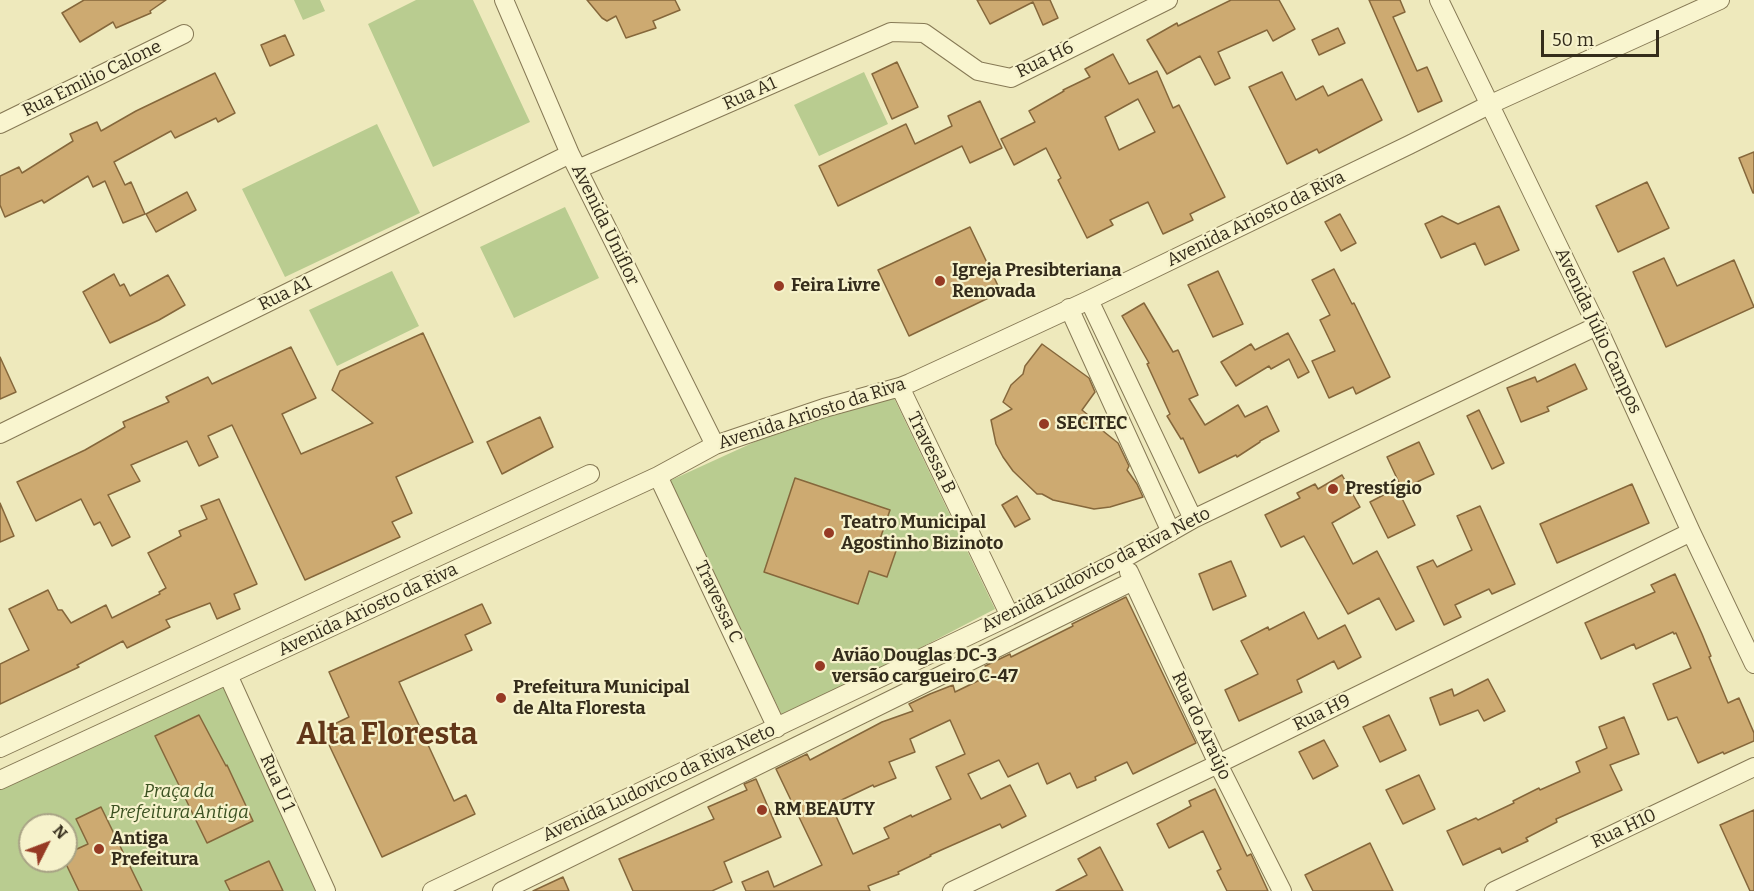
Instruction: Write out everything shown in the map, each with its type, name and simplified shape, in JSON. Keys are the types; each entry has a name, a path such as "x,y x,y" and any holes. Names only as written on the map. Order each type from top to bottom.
{"street":[{"name":"Avenida Uniflor","path":"504,0 574,162 715,445"},
{"name":"Rua H6","path":"924,33 978,71 1011,78 1168,0"},
{"name":"Avenida Júlio Campos","path":"1439,0 1597,326 1754,664"},
{"name":"Avenida Ariosto da Riva","path":"0,780 658,476 715,445 824,408 900,387 1089,300 1491,104 1720,0"},
{"name":"Rua A1","path":"0,434 574,162 891,32 924,33"},
{"name":"Rua Emilio Calone","path":"0,124 184,34"},
{"path":"1089,300 1193,519"},
{"path":"1070,308 1171,532"},
{"name":"Avenida Ludovico da Riva Neto","path":"432,891 1010,616 1123,559 1193,519 1597,326"},
{"name":"Travessa B","path":"900,387 1010,616"},
{"path":"1114,407 1135,398"},
{"path":"0,748 590,474"},
{"name":"Travessa C","path":"658,476 777,728"},
{"name":"Rua H9","path":"952,891 1218,764 1692,532"},
{"name":"Rua do Araújo","path":"1123,559 1218,764 1282,891"},
{"path":"502,891 1133,581"},
{"name":"Rua U 1","path":"228,675 326,891"},
{"name":"Rua H10","path":"1494,891 1754,767"}],"green space":[{"path":"294,0 320,0 325,11 303,20"},
{"path":"416,0 473,0 530,122 433,167 368,24"},
{"path":"864,72 888,124 819,156 794,105"},
{"path":"377,124 420,213 285,277 242,189"},
{"path":"565,207 599,278 514,318 480,247"},
{"path":"392,271 419,326 337,366 309,310"},
{"path":"894,398 995,609 784,719 667,482 761,439 821,417"},
{"name":"Praça da Prefeitura Antiga","path":"225,682 319,891 0,891 0,788"}],"building":[{"path":"84,0 166,0 150,11 151,13 116,28 113,22 80,42 62,13"},
{"path":"587,0 675,0 680,10 653,21 656,28 626,38 616,16 607,21"},
{"path":"977,0 1050,0 1058,18 1043,25 1033,2 990,24"},
{"path":"1231,0 1279,0 1295,29 1273,41 1267,30 1218,52 1230,78 1215,85 1200,56 1167,74 1147,40 1177,23 1178,26"},
{"path":"1369,0 1400,0 1405,12 1393,17 1417,71 1427,67 1442,101 1418,112"},
{"path":"1338,28 1345,43 1319,55 1312,40"},
{"path":"285,35 294,55 270,66 261,45"},
{"path":"1113,54 1129,84 1157,71 1173,108 1179,105 1225,197 1190,214 1193,220 1163,234 1148,202 1110,220 1113,225 1087,238 1058,180 1061,178 1046,148 1014,165 1001,139 1035,122 1029,111 1090,77 1085,69","holes":["1138,99 1155,132 1119,150 1105,117"]},
{"path":"897,62 918,107 892,119 872,74"},
{"path":"1282,72 1296,100 1323,86 1328,96 1362,79 1382,120 1319,153 1317,149 1287,164 1249,87"},
{"path":"215,73 235,113 218,122 216,118 175,138 171,131 114,162 125,185 131,182 145,214 123,223 105,181 93,187 88,176 44,203 42,200 5,217 0,205 0,176 19,167 22,173 73,141 70,134 97,122 101,131 136,111"},
{"path":"980,101 1002,148 970,163 962,146 838,206 819,166 906,124 915,144 952,126 948,116"},
{"path":"1754,152 1754,193 1753,193 1739,158"},
{"path":"1647,182 1669,228 1618,252 1596,206"},
{"path":"187,192 196,210 156,232 146,214"},
{"path":"1499,206 1519,250 1485,265 1475,243 1441,258 1425,224 1442,216 1458,224"},
{"path":"1340,214 1356,243 1341,251 1325,222"},
{"name":"Igreja Presibteriana Renovada","path":"970,227 1001,292 909,336 878,270"},
{"path":"1664,258 1677,286 1734,260 1754,307 1666,347 1633,272"},
{"path":"1334,269 1352,304 1354,303 1390,377 1356,394 1353,387 1329,398 1312,361 1335,351 1320,320 1330,315 1312,280"},
{"path":"1218,271 1243,324 1213,337 1188,285"},
{"path":"114,274 120,286 124,284 130,296 168,275 185,305 110,343 83,292"},
{"path":"1144,303 1173,352 1178,350 1198,395 1189,399 1205,425 1238,405 1245,417 1267,406 1279,431 1237,457 1236,455 1199,473 1183,438 1181,439 1167,416 1170,414 1147,364 1149,363 1122,316"},
{"path":"423,333 473,442 396,477 412,513 392,522 400,537 305,580 232,425 208,436 218,457 199,466 187,441 131,465 140,481 108,495 130,537 112,546 100,522 94,525 81,499 36,521 17,482 85,450 125,427 123,422 169,402 166,397 208,377 212,384 291,347 316,398 282,414 301,454 373,423 332,390 340,371"},
{"path":"1288,333 1309,372 1298,378 1289,359 1271,369 1269,366 1236,386 1221,362 1251,344 1255,350"},
{"name":"SECITEC","path":"1042,344 1089,378 1095,392 1082,410 1118,443 1129,466 1127,470 1143,497 1110,507 1094,509 1053,500 1037,494 1013,471 1003,457 996,444 991,420 1012,409 1003,402 1011,385 1023,374 1025,366"},
{"path":"0,357 16,392 0,399"},
{"path":"1575,364 1587,389 1547,407 1549,411 1521,422 1507,388 1535,377 1537,382"},
{"path":"1479,410 1504,463 1492,469 1467,416"},
{"path":"540,417 553,447 502,474 487,442"},
{"path":"1419,442 1434,474 1402,489 1387,457"},
{"path":"1342,475 1360,507 1332,523 1353,564 1377,551 1414,621 1396,630 1379,598 1348,614 1304,536 1281,547 1265,515 1300,498 1297,493 1315,484 1318,489"},
{"name":"Teatro Municipal Agostinho Bizinoto","path":"795,478 890,510 879,542 897,548 887,577 869,571 858,604 764,572"},
{"path":"1632,484 1649,523 1557,563 1540,524"},
{"path":"1397,488 1415,525 1388,538 1370,502"},
{"path":"1017,496 1030,519 1015,527 1002,505"},
{"path":"219,499 257,584 234,594 240,609 217,619 210,603 166,620 170,627 127,648 123,641 77,665 79,667 0,704 0,664 29,650 9,609 48,590 58,610 62,610 71,623 106,605 112,618 160,594 159,592 166,588 148,553 181,536 179,531 207,519 201,506"},
{"path":"0,503 14,536 0,542"},
{"path":"1480,506 1515,584 1492,594 1489,589 1455,605 1461,617 1444,625 1417,567 1433,560 1437,567 1472,550 1457,516"},
{"path":"1231,561 1246,596 1213,610 1199,574"},
{"path":"1675,574 1702,634 1728,703 1739,698 1754,733 1754,741 1698,763 1677,717 1668,720 1653,684 1691,668 1676,633 1673,632 1636,649 1634,644 1601,659 1585,623 1655,592 1651,585"},
{"path":"1126,597 1196,743 1133,774 1127,762 1077,788 1070,773 1047,784 1038,763 1008,777 999,760 968,774 981,799 1010,785 1026,816 1002,828 1000,824 930,855 898,872 899,874 868,886 870,891 746,891 742,882 768,871 774,887 822,865 776,769 807,754 810,760 882,722 913,711 909,704 930,694 953,685 955,692 990,675 985,666 1010,654 1011,657 1073,626 1072,624","holes":["950,720 965,754 936,767 951,799 884,828 889,838 853,854 831,805 873,785 874,787 896,778 889,762 915,752 910,739"]},
{"path":"482,604 491,623 465,635 472,650 399,682 454,801 466,795 475,814 382,857 322,730 349,717 329,672"},
{"path":"1304,612 1318,639 1345,625 1361,657 1338,669 1334,661 1297,680 1302,692 1239,721 1225,690 1258,674 1241,641"},
{"path":"1488,679 1505,711 1484,721 1478,710 1440,725 1430,698 1452,689 1454,696"},
{"path":"199,715 227,765 253,821 207,843 155,736"},
{"path":"1389,715 1406,750 1380,762 1363,727"},
{"path":"1624,717 1639,754 1610,765 1622,790 1556,819 1557,822 1526,838 1528,841 1502,853 1500,848 1463,865 1447,831 1476,818 1478,820 1539,788 1540,790 1580,772 1576,762 1607,748 1599,727"},
{"path":"1324,740 1338,766 1313,779 1299,752"},
{"path":"1419,775 1435,809 1403,824 1386,790"},
{"path":"756,779 781,837 724,862 732,882 712,891 633,891 619,859 714,819 708,807 747,790 744,784"},
{"path":"1215,789 1247,856 1251,854 1268,891 1227,891 1217,871 1221,869 1203,831 1169,848 1157,824 1191,806 1189,801"},
{"name":"Antiga Prefeitura","path":"101,807 142,891 79,891 70,873 78,873 78,849 88,844 78,823 78,818"},
{"path":"1754,810 1754,891 1750,891 1720,825"},
{"path":"1370,843 1393,891 1313,891 1305,875"},
{"path":"1100,847 1123,891 1056,891 1087,875 1078,859"},
{"path":"269,861 283,891 230,891 225,881"},
{"path":"563,877 569,891 533,891"}],"place":[{"name":"Igreja Presibteriana Renovada","path":"940,281"},
{"name":"Feira Livre","path":"779,286"},
{"name":"SECITEC","path":"1044,424"},
{"name":"Prestígio","path":"1333,489"},
{"name":"Teatro Municipal Agostinho Bizinoto","path":"829,533"},
{"name":"Avião Douglas DC-3 versão cargueiro C-47","path":"820,666"},
{"name":"Prefeitura Municipal de Alta Floresta","path":"501,698"},
{"name":"RM BEAUTY","path":"762,810"},
{"name":"Antiga Prefeitura","path":"99,849"}],"district":[{"name":"Alta Floresta","path":"387,736"}]}
